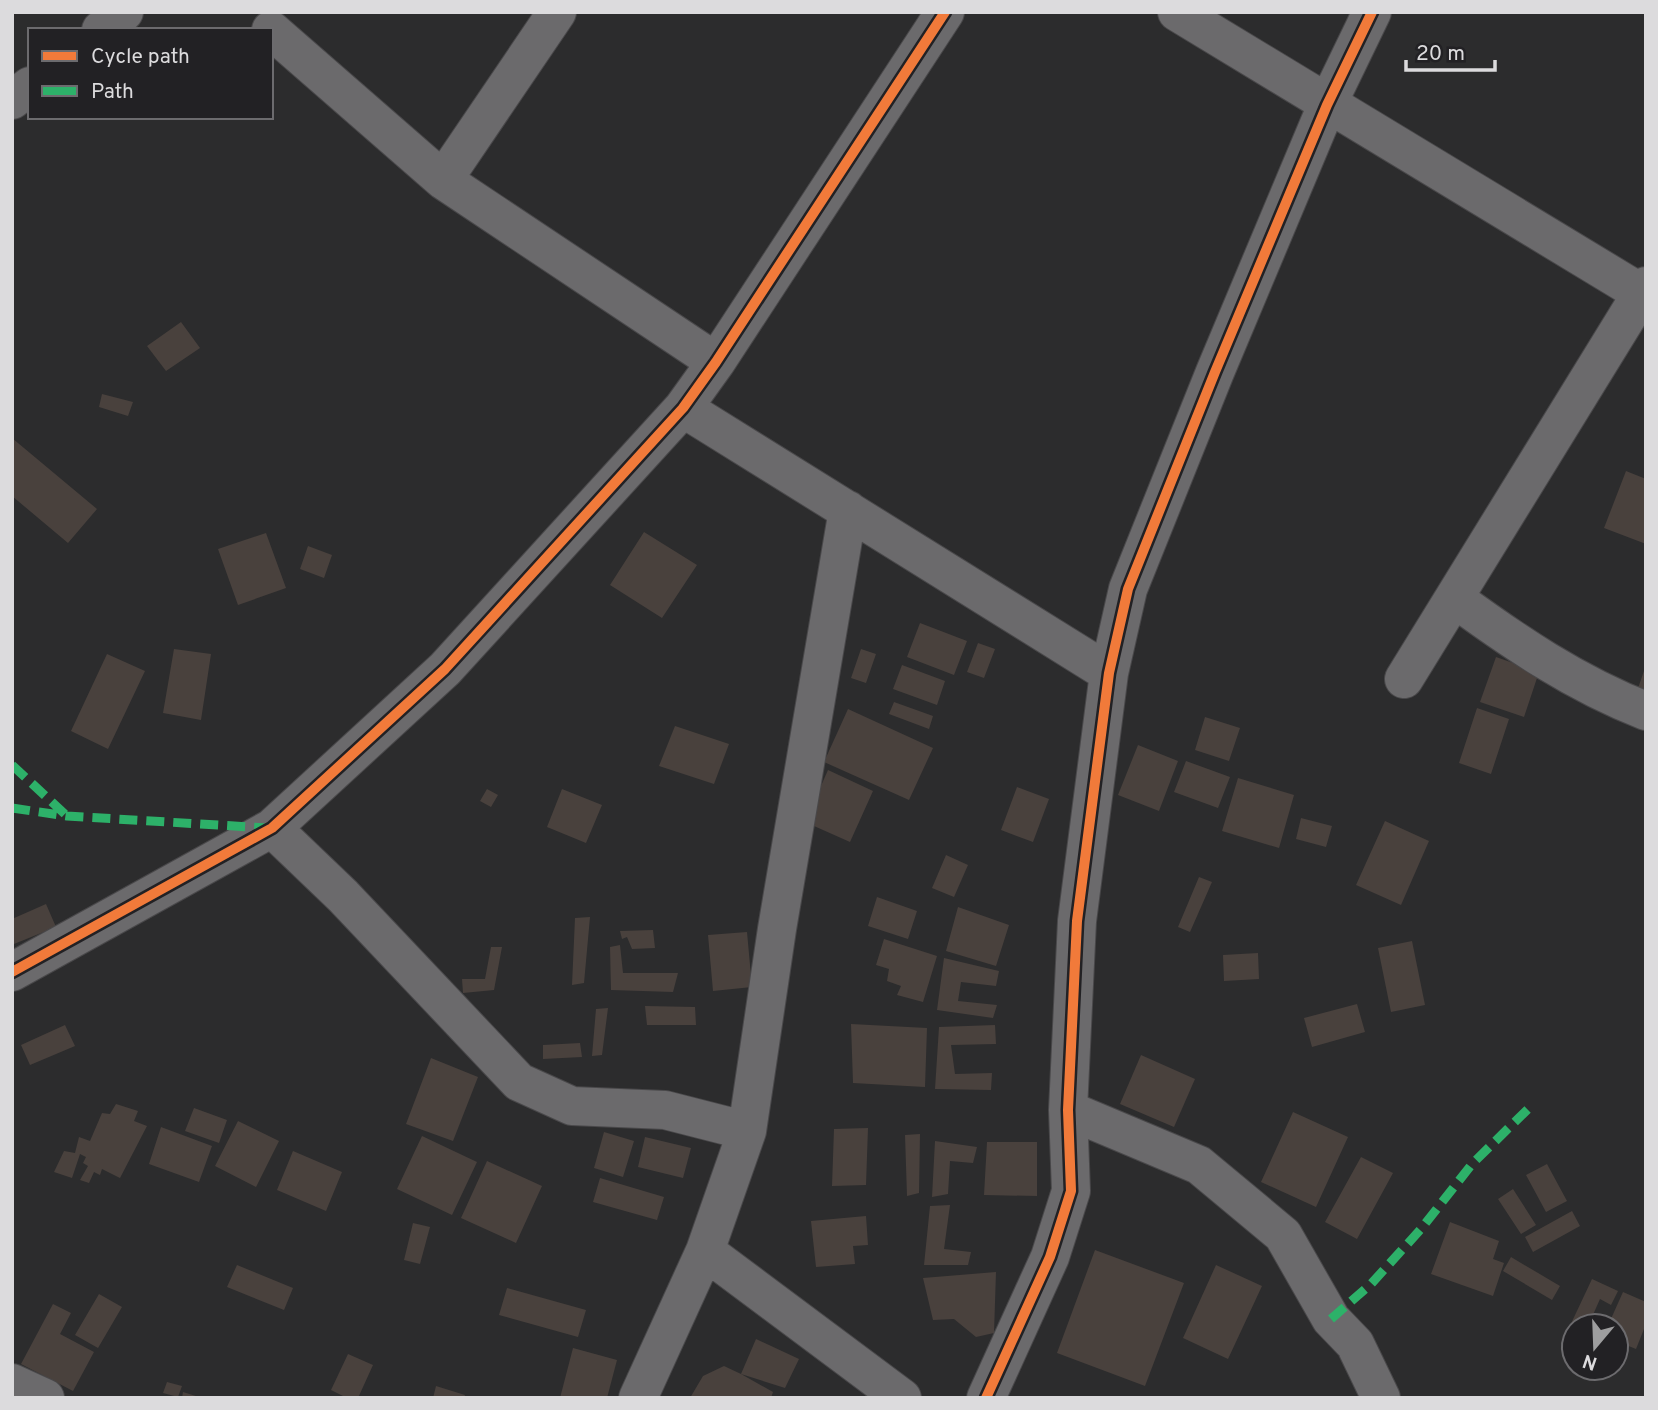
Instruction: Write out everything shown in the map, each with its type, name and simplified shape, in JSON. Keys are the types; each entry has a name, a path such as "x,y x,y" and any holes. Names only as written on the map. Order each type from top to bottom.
{"street":[{"path":"104,28 124,12"},
{"path":"251,12 269,28"},
{"path":"443,180 557,12"},
{"path":"12,972 272,828 445,669 683,408 946,12"},
{"path":"1177,12 1644,292 1404,679"},
{"path":"986,1398 1049,1257 1071,1191 1068,1110 1077,921 1109,673 1128,589 1214,372 1327,104 1372,12"},
{"path":"273,32 443,180 716,362"},
{"path":"12,100 28,88"},
{"path":"683,408 1109,673"},
{"path":"638,1398 705,1251 747,1131 777,929 848,510"},
{"path":"1454,598 1513,642 1617,700 1646,711"},
{"path":"272,828 343,896 519,1082 572,1106 665,1110 747,1131"},
{"path":"1068,1110 1199,1165 1283,1235 1331,1319 1355,1344 1381,1398"},
{"path":"705,1251 902,1398"},
{"path":"12,1383 45,1398"}],"building":[{"path":"181,322 200,348 166,371 147,346"},
{"path":"102,394 133,402 128,416 99,407"},
{"path":"12,438 97,509 68,543 12,496"},
{"path":"1626,471 1646,479 1646,544 1604,528"},
{"path":"644,532 697,565 662,618 610,585"},
{"path":"266,533 286,588 238,605 218,549"},
{"path":"308,546 332,555 324,578 300,569"},
{"path":"920,623 967,641 954,675 907,657"},
{"path":"978,643 995,649 984,678 967,672"},
{"path":"174,649 211,654 201,720 163,713"},
{"path":"861,649 876,654 866,683 851,678"},
{"path":"107,654 145,671 108,749 71,731"},
{"path":"1496,657 1539,672 1524,717 1480,702"},
{"path":"902,665 945,681 937,705 893,689"},
{"path":"1646,668 1646,698 1636,694"},
{"path":"894,702 933,716 929,729 889,714"},
{"path":"1477,708 1509,719 1491,774 1459,763"},
{"path":"848,709 933,748 909,800 824,762"},
{"path":"1205,717 1240,728 1229,761 1195,750"},
{"path":"675,726 729,744 714,784 659,766"},
{"path":"1138,745 1178,761 1159,811 1118,795"},
{"path":"1186,761 1230,777 1218,808 1174,792"},
{"path":"828,770 873,791 850,842 805,822"},
{"path":"1238,778 1294,795 1279,848 1222,831"},
{"path":"1017,787 1049,799 1033,842 1001,830"},
{"path":"487,789 498,795 491,807 480,801"},
{"path":"562,789 602,805 586,843 547,827"},
{"path":"1301,818 1332,826 1326,847 1296,839"},
{"path":"1385,821 1429,841 1401,905 1356,885"},
{"path":"946,855 968,865 954,897 932,888"},
{"path":"1199,877 1212,882 1190,932 1178,927"},
{"path":"877,897 917,911 908,939 868,926"},
{"path":"46,904 56,927 14,944 12,919"},
{"path":"958,907 1009,925 996,966 946,951"},
{"path":"590,917 584,983 572,985 575,918"},
{"path":"653,930 655,948 632,949 627,937 622,939 620,931"},
{"path":"747,932 752,987 713,991 708,935"},
{"path":"884,939 937,956 923,1002 897,995 901,986 887,981 889,969 876,965"},
{"path":"1412,941 1425,1005 1391,1012 1378,948"},
{"path":"620,945 623,973 678,973 673,992 611,990 610,947"},
{"path":"491,947 502,947 494,990 463,993 462,979 485,979"},
{"path":"1258,953 1259,979 1224,981 1223,955"},
{"path":"944,958 999,971 996,986 961,982 958,1001 997,1005 993,1018 937,1010"},
{"path":"1357,1004 1365,1032 1312,1047 1304,1018"},
{"path":"645,1006 695,1007 696,1025 647,1025"},
{"path":"608,1008 602,1055 592,1056 596,1009"},
{"path":"851,1024 927,1028 925,1087 853,1083"},
{"path":"65,1025 75,1046 30,1065 21,1045"},
{"path":"995,1025 996,1044 951,1045 955,1074 992,1073 991,1090 935,1089 939,1027"},
{"path":"580,1043 582,1057 543,1059 543,1045"},
{"path":"1141,1055 1195,1079 1174,1127 1120,1104"},
{"path":"431,1058 478,1077 453,1141 406,1124"},
{"path":"116,1104 138,1111 134,1121 147,1126 120,1178 102,1169 100,1175 94,1172 89,1183 80,1180 88,1166 83,1163 86,1157 80,1154 72,1178 54,1172 64,1151 75,1153 79,1137 90,1141 102,1113 110,1114"},
{"path":"194,1108 227,1120 219,1143 185,1131"},
{"path":"1293,1112 1348,1137 1316,1207 1261,1182"},
{"path":"238,1121 279,1141 256,1187 215,1166"},
{"path":"161,1127 212,1146 199,1182 149,1164"},
{"path":"868,1128 866,1185 832,1186 834,1129"},
{"path":"604,1132 634,1141 623,1177 594,1168"},
{"path":"920,1134 919,1193 907,1196 905,1135"},
{"path":"422,1136 477,1162 452,1215 397,1189"},
{"path":"645,1137 691,1148 683,1178 638,1167"},
{"path":"935,1141 977,1147 973,1163 950,1161 948,1194 932,1197"},
{"path":"987,1142 1037,1142 1037,1196 984,1195"},
{"path":"293,1151 342,1172 326,1211 277,1190"},
{"path":"1361,1157 1393,1173 1357,1239 1325,1222"},
{"path":"487,1161 542,1186 516,1243 461,1218"},
{"path":"1547,1164 1567,1201 1546,1212 1526,1175"},
{"path":"600,1178 664,1197 657,1220 593,1202"},
{"path":"1513,1189 1536,1225 1521,1234 1498,1199"},
{"path":"950,1205 944,1249 971,1252 968,1265 924,1265 930,1206"},
{"path":"1572,1211 1580,1226 1533,1252 1525,1237"},
{"path":"866,1216 868,1245 853,1246 855,1264 816,1267 811,1221"},
{"path":"1450,1222 1499,1241 1493,1259 1504,1263 1493,1296 1431,1274"},
{"path":"413,1223 430,1227 420,1264 404,1260"},
{"path":"1095,1250 1184,1283 1145,1386 1057,1353"},
{"path":"1511,1257 1560,1286 1552,1300 1503,1271"},
{"path":"237,1265 293,1288 284,1310 227,1287"},
{"path":"1216,1265 1262,1286 1228,1359 1183,1338"},
{"path":"996,1272 994,1333 976,1337 954,1319 933,1320 923,1278"},
{"path":"1592,1279 1618,1291 1611,1305 1600,1299 1594,1312 1576,1312"},
{"path":"507,1288 586,1310 578,1337 499,1315"},
{"path":"1623,1292 1646,1302 1646,1330 1644,1329 1636,1349 1630,1347 1630,1312 1614,1312"},
{"path":"99,1294 122,1307 98,1348 75,1335"},
{"path":"53,1304 71,1313 60,1334 94,1352 73,1391 21,1364"},
{"path":"756,1339 799,1359 785,1388 741,1374"},
{"path":"573,1348 617,1360 607,1398 560,1398"},
{"path":"348,1354 373,1365 358,1398 347,1398 331,1390"},
{"path":"724,1366 773,1392 771,1398 690,1398 703,1376"},
{"path":"167,1382 182,1386 178,1397 163,1393"},
{"path":"436,1386 465,1395 464,1398 433,1398"},
{"path":"183,1392 199,1397 199,1398 182,1398"}],"marked path":[{"path":"12,765 67,816"},
{"path":"12,808 67,816 267,828"},
{"path":"1331,1319 1371,1284 1421,1229 1472,1164 1528,1109"}],"cycle path":[{"path":"12,972 272,828 445,669 683,408 716,362 945,12"},
{"path":"986,1398 1050,1257 1071,1191 1068,1110 1077,921 1109,673 1128,589 1327,105 1372,12"}]}
